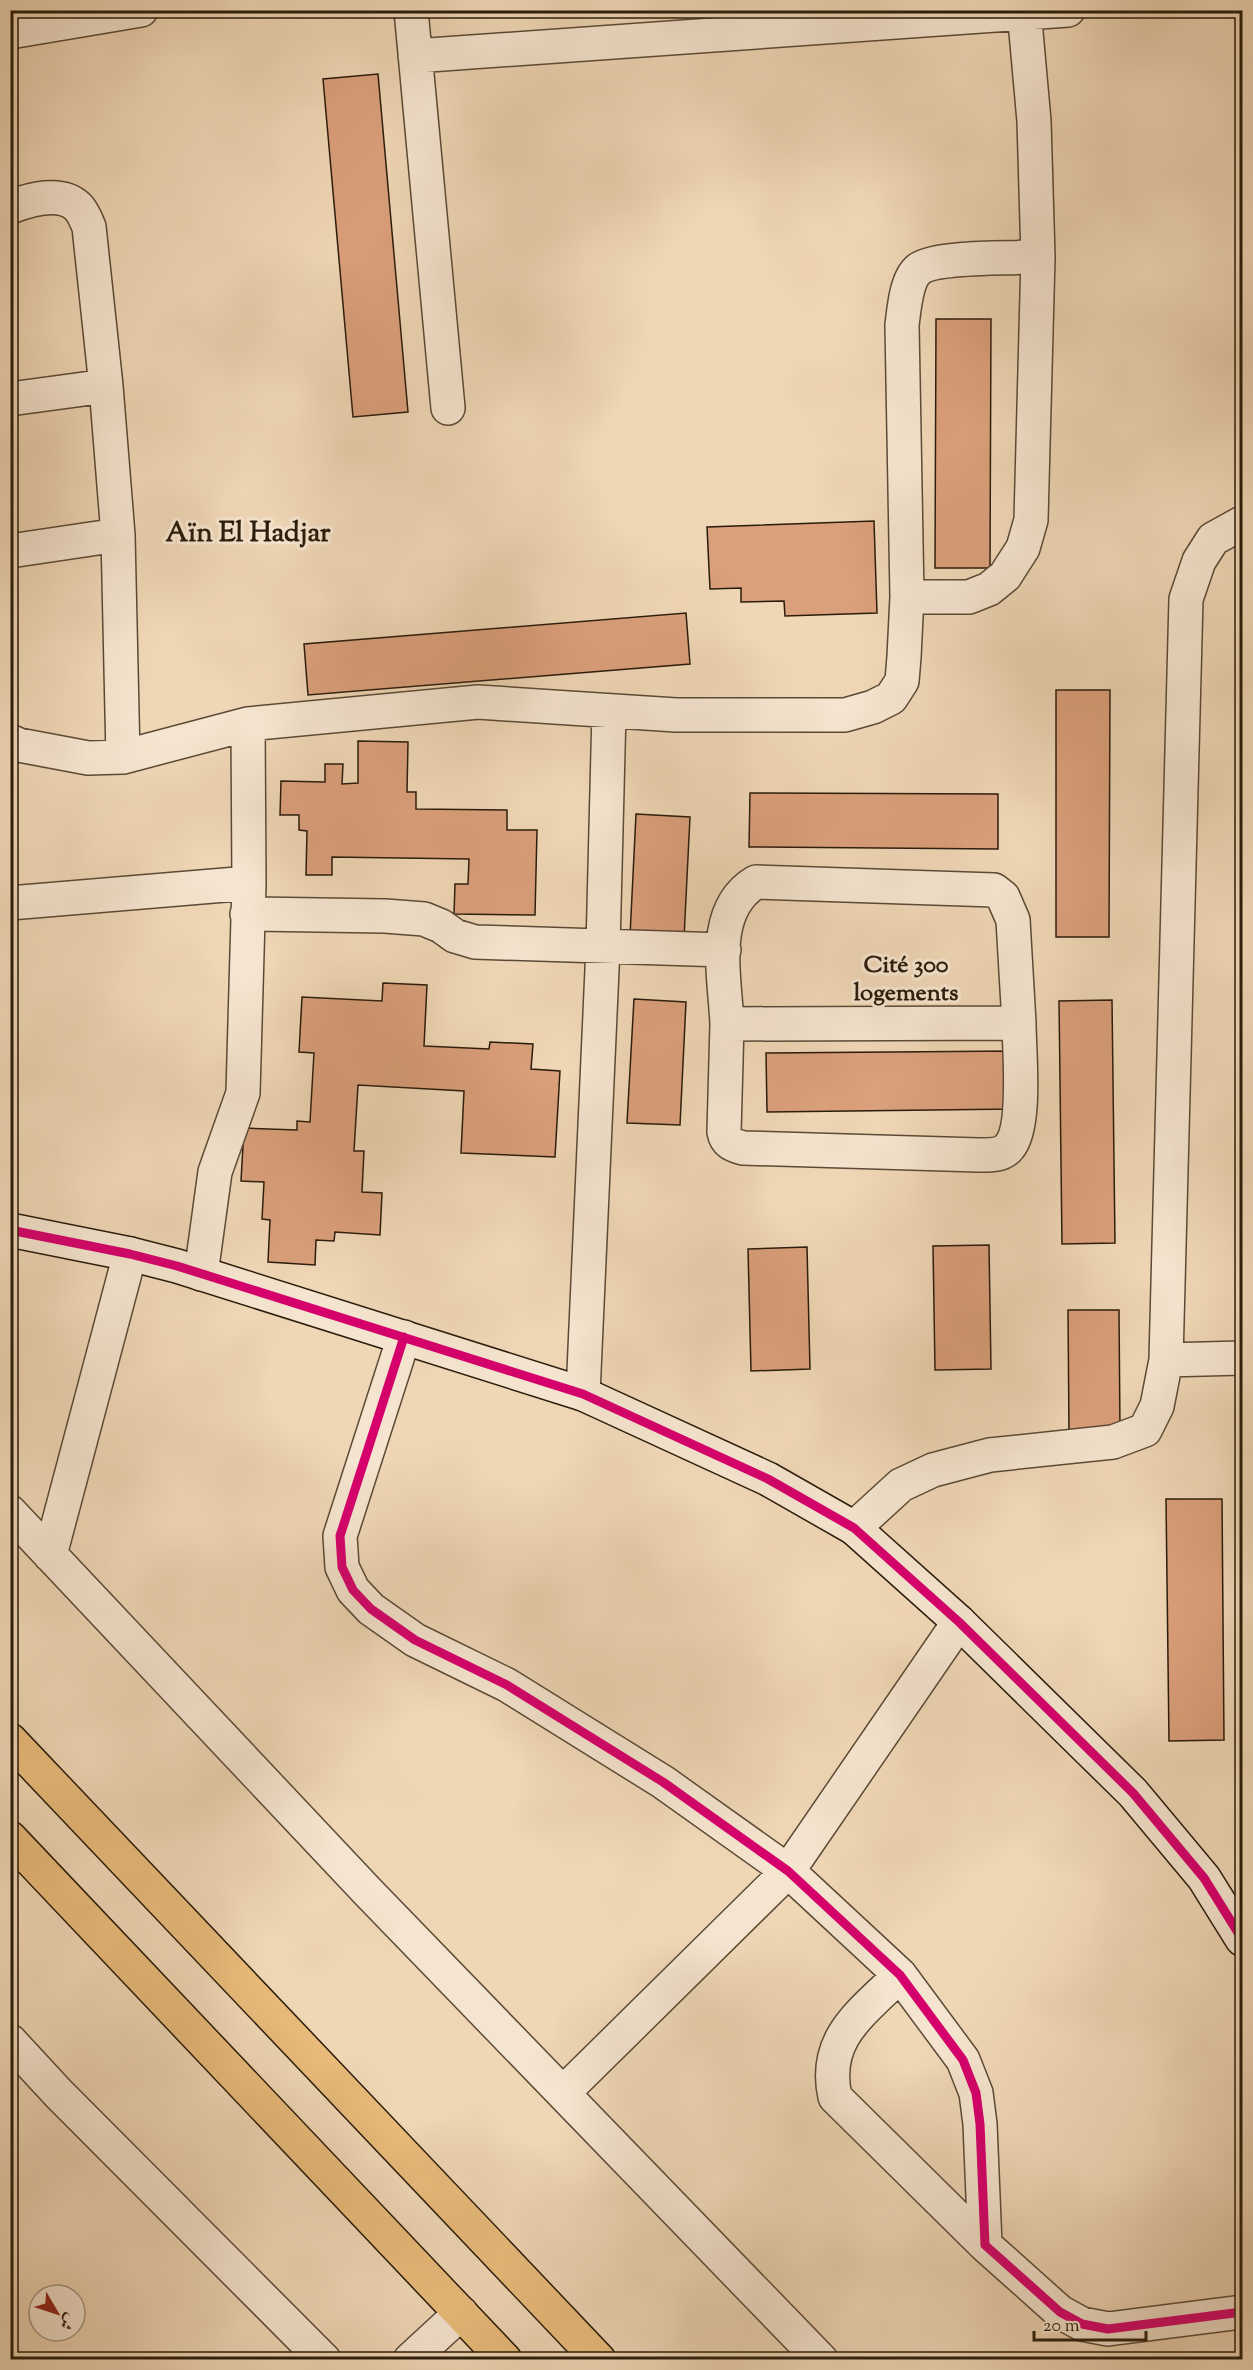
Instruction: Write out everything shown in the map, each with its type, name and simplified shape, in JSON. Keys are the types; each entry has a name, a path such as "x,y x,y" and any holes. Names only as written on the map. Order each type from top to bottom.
{"highway":[{"path":"10,1740 599,2360"},
{"path":"10,1838 505,2360"}],"street":[{"path":"10,32 141,10"},
{"path":"411,10 448,408"},
{"path":"415,56 1068,10"},
{"path":"907,597 969,597 989,589 1005,576 1023,548 1031,520 1038,256 1034,121 1024,12"},
{"path":"10,207 39,198 62,198 77,205 89,227 106,386 118,535 123,757"},
{"path":"10,741 88,758 123,757 248,724 478,702 676,715 845,715 873,707 891,698 902,681 907,597 902,325 910,284 919,269 939,261 1038,256"},
{"path":"10,399 106,386"},
{"path":"854,1528 901,1485 933,1470 990,1455 1113,1442 1145,1430 1157,1406 1166,1360 1186,599 1199,561 1214,539 1242,523"},
{"path":"10,550 118,535"},
{"path":"583,1394 603,947 609,711"},
{"path":"201,1274 215,1172 243,1093 248,898 248,724"},
{"path":"756,882 994,890 1003,897 1013,920 1018,1023 1020,1123 1009,1147 996,1155 743,1148 731,1145 725,1138 727,1024 724,950 727,915 743,890 756,882"},
{"path":"10,903 248,898 424,919 436,923 455,936 475,942 724,950"},
{"path":"727,1024 1018,1023"},
{"path":"10,1230 130,1254 201,1274 583,1394 768,1479 854,1528 959,1622 1134,1793 1204,1878 1242,1939"},
{"path":"50,1555 130,1254"},
{"path":"404,1337 340,1536 342,1567 353,1590 371,1609 416,1640 507,1685 663,1782 788,1871 900,1975 963,2060 976,2093 985,2245"},
{"path":"1166,1360 1242,1358"},
{"path":"10,1512 360,1884 821,2360"},
{"path":"563,2093 788,1871 959,1622"},
{"path":"900,1975 849,2026 834,2052 831,2078 836,2097 985,2245 1060,2312 1082,2324 1108,2329 1242,2312"},
{"path":"10,2042 324,2360"},
{"path":"410,2360 461,2313"}],"building":[{"path":"378,74 408,412 353,417 323,79"},
{"path":"936,319 991,319 990,568 935,568"},
{"path":"874,521 877,613 785,616 784,601 741,602 741,588 710,589 707,527"},
{"path":"686,613 690,664 308,695 304,644"},
{"path":"1056,690 1110,690 1109,937 1056,937"},
{"path":"358,741 408,742 407,792 416,792 416,809 507,810 507,830 537,830 535,915 454,914 455,884 468,884 469,859 332,857 332,875 306,875 307,831 299,830 299,815 280,815 281,781 325,782 325,764 343,764 342,784 358,783"},
{"path":"750,793 998,794 998,849 749,847"},
{"path":"636,814 690,817 684,938 630,936"},
{"path":"383,983 427,985 424,1046 489,1049 490,1042 533,1044 531,1069 560,1071 555,1157 461,1153 464,1091 358,1085 354,1151 364,1151 362,1192 382,1193 380,1235 335,1232 334,1241 316,1240 315,1265 268,1262 270,1220 262,1219 264,1182 241,1181 244,1128 297,1130 297,1121 310,1122 314,1053 299,1052 302,997 382,1001"},
{"path":"634,999 686,1002 680,1125 627,1123"},
{"path":"1112,1000 1115,1243 1062,1244 1059,1001"},
{"path":"1015,1051 1015,1109 767,1112 766,1053"},
{"path":"989,1245 991,1369 935,1370 933,1246"},
{"path":"807,1247 810,1369 751,1371 748,1249"},
{"path":"1068,1310 1119,1310 1120,1431 1069,1432"},
{"path":"1166,1499 1222,1499 1224,1740 1169,1741"}],"cycle path":[{"path":"10,1230 130,1254 177,1266 583,1394 768,1479 854,1528 959,1622 1133,1793 1204,1878 1242,1939"},
{"path":"404,1337 340,1536 342,1567 353,1590 371,1609 415,1640 507,1685 663,1782 788,1871 900,1975 963,2060 976,2093 980,2124 985,2245 1060,2312 1082,2324 1108,2329 1242,2312"}],"district":[{"name":"Aïn El Hadjar","path":"248,534"},
{"name":"Cité 300 logements","path":"906,980"}]}
